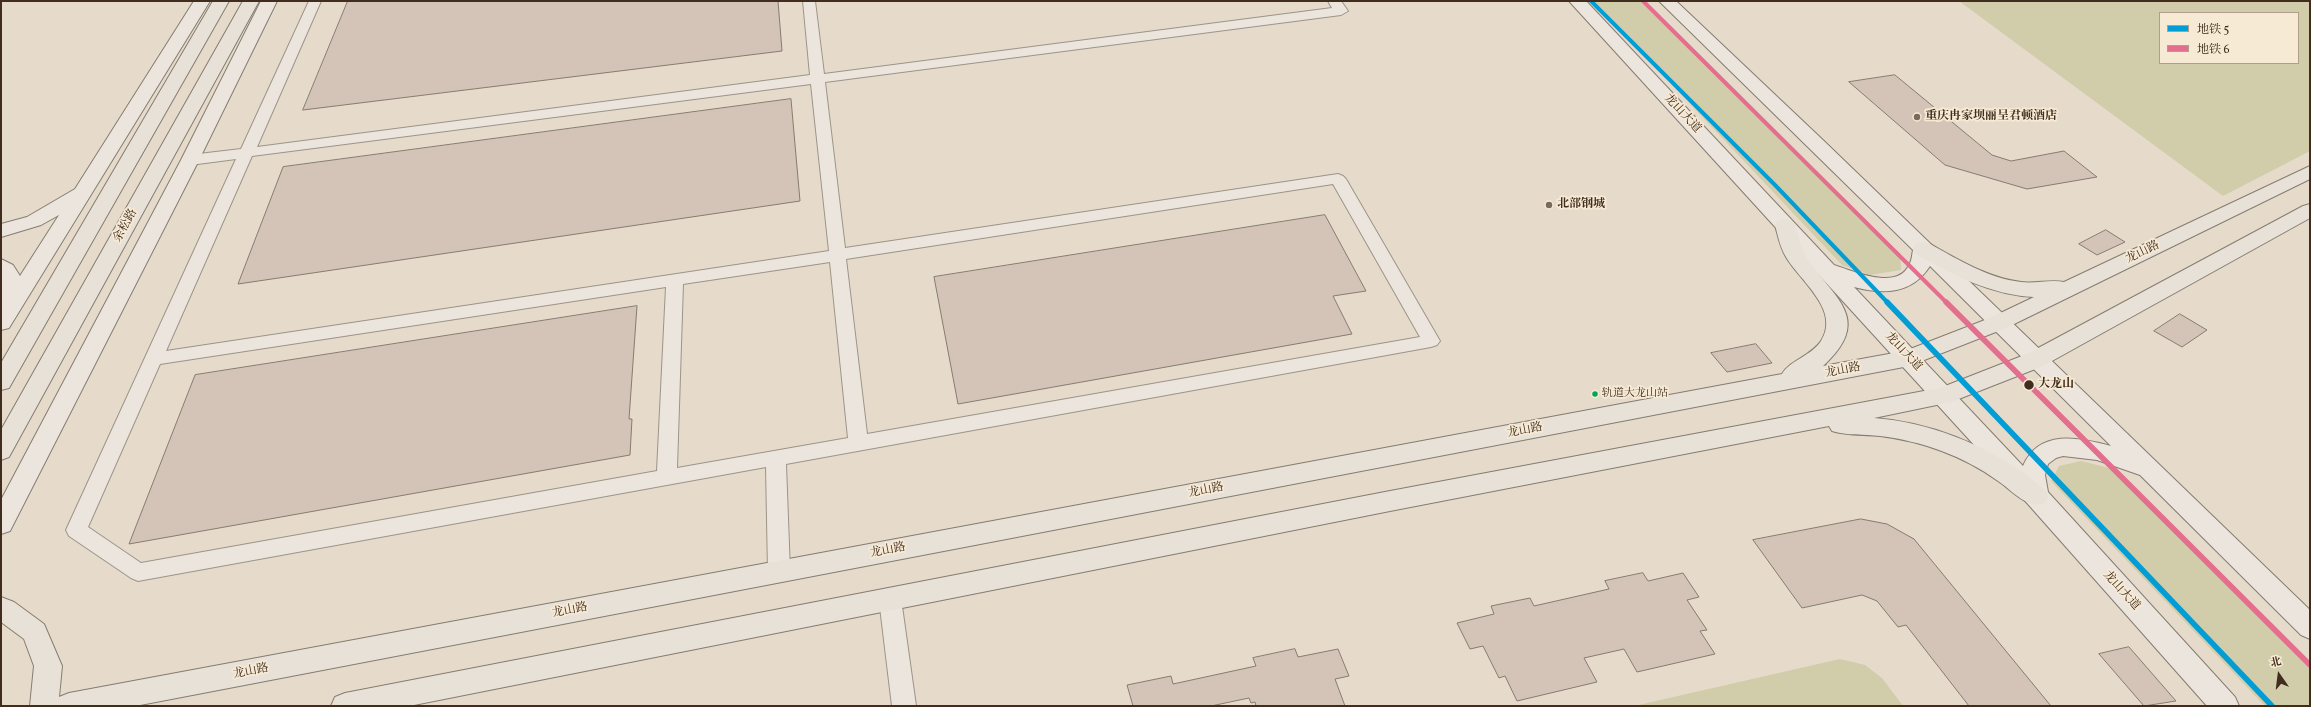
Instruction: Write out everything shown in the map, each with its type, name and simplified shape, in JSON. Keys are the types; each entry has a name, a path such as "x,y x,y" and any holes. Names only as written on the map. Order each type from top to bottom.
{"main road":[{"path":"6,314 84,192 202,1"},
{"path":"1,382 221,1"},
{"name":"余松路","path":"1,451 251,1"},
{"path":"1,524 190,160 269,1"},
{"name":"龙山大道","path":"1577,1 2036,496 2225,706"},
{"path":"1667,1 2310,627"},
{"name":"龙山路","path":"69,706 1909,358 1998,323 2310,172"},
{"path":"1,232 34,221 84,192"},
{"path":"345,706 890,599 1943,396 2035,360 2310,210"},
{"path":"1769,385 1818,360 1827,349 1837,325 1831,301 1795,256 1785,225"},
{"path":"1825,269 1858,281 1892,284 1909,280 1918,271 1923,261 1923,249"},
{"path":"1923,249 1984,280 2006,287 2025,291 2045,291 2078,285"},
{"path":"1,266 5,269 12,282 6,314"},
{"path":"1783,426 1855,424 1915,434 1965,451 1997,467 2036,496"},
{"path":"2036,496 2033,473 2036,462 2042,454 2054,448 2089,449 2107,454 2149,470"},
{"path":"1,608 35,632 48,666 44,706"}],"street":[{"path":"153,360 1338,179 1430,341 858,442 776,458 667,476 138,572 76,530 315,1"},
{"path":"809,1 816,79 858,442"},
{"path":"190,160 1341,11 1334,1"},
{"path":"667,476 674,280"},
{"path":"776,458 779,572"},
{"path":"890,599 904,706"}],"shaded area":[{"path":"1593,1 1646,1 1900,254 1901,270 1870,275 1842,265"},
{"path":"1959,1 2310,1 2310,151 2223,196"},
{"path":"2081,461 2113,469 2310,665 2310,706 2265,706 2051,481 2059,466"},
{"path":"1840,659 1865,665 1882,678 1903,706 1634,706"}],"building":[{"path":"348,1 778,1 782,51 303,110"},
{"name":"重庆冉家坝丽呈君顿酒店","path":"1895,75 1992,155 2011,161 2064,151 2097,177 2027,189 1945,165 1849,82"},
{"path":"791,99 800,201 238,284 283,167"},
{"path":"1325,215 1366,291 1333,296 1352,334 958,404 934,277"},
{"path":"2106,230 2125,242 2097,255 2079,244"},
{"path":"637,306 629,419 632,419 630,455 129,544 195,375"},
{"path":"2180,314 2207,330 2182,347 2154,331"},
{"path":"1756,344 1772,363 1727,372 1711,353"},
{"path":"1861,519 1887,524 1914,539 2051,706 1969,706 1906,625 1898,627 1877,601 1862,595 1802,608 1753,540"},
{"path":"1643,573 1648,581 1683,573 1699,597 1687,600 1707,630 1700,631 1715,654 1637,672 1624,649 1584,658 1597,682 1517,701 1505,676 1499,678 1483,646 1470,649 1457,623 1494,614 1491,606 1530,598 1534,606 1609,589 1605,581"},
{"path":"2129,647 2176,701 2144,706 2099,654"},
{"path":"1295,649 1298,657 1338,649 1349,676 1335,679 1345,706 1256,706 1255,702 1251,703 1249,698 1211,706 1133,706 1127,685 1171,676 1173,684 1256,666 1253,658"}],"metro line":[{"name":"5","path":"1591,1 1775,185 2272,706"},
{"name":"6","path":"1643,1 2310,665"}],"place":[{"name":"重庆冉家坝丽呈君顿酒店","path":"1917,117"},
{"name":"北部钢城","path":"1549,205"},
{"name":"大龙山","path":"2029,385"},
{"name":"轨道大龙山站","path":"1595,394"}]}
